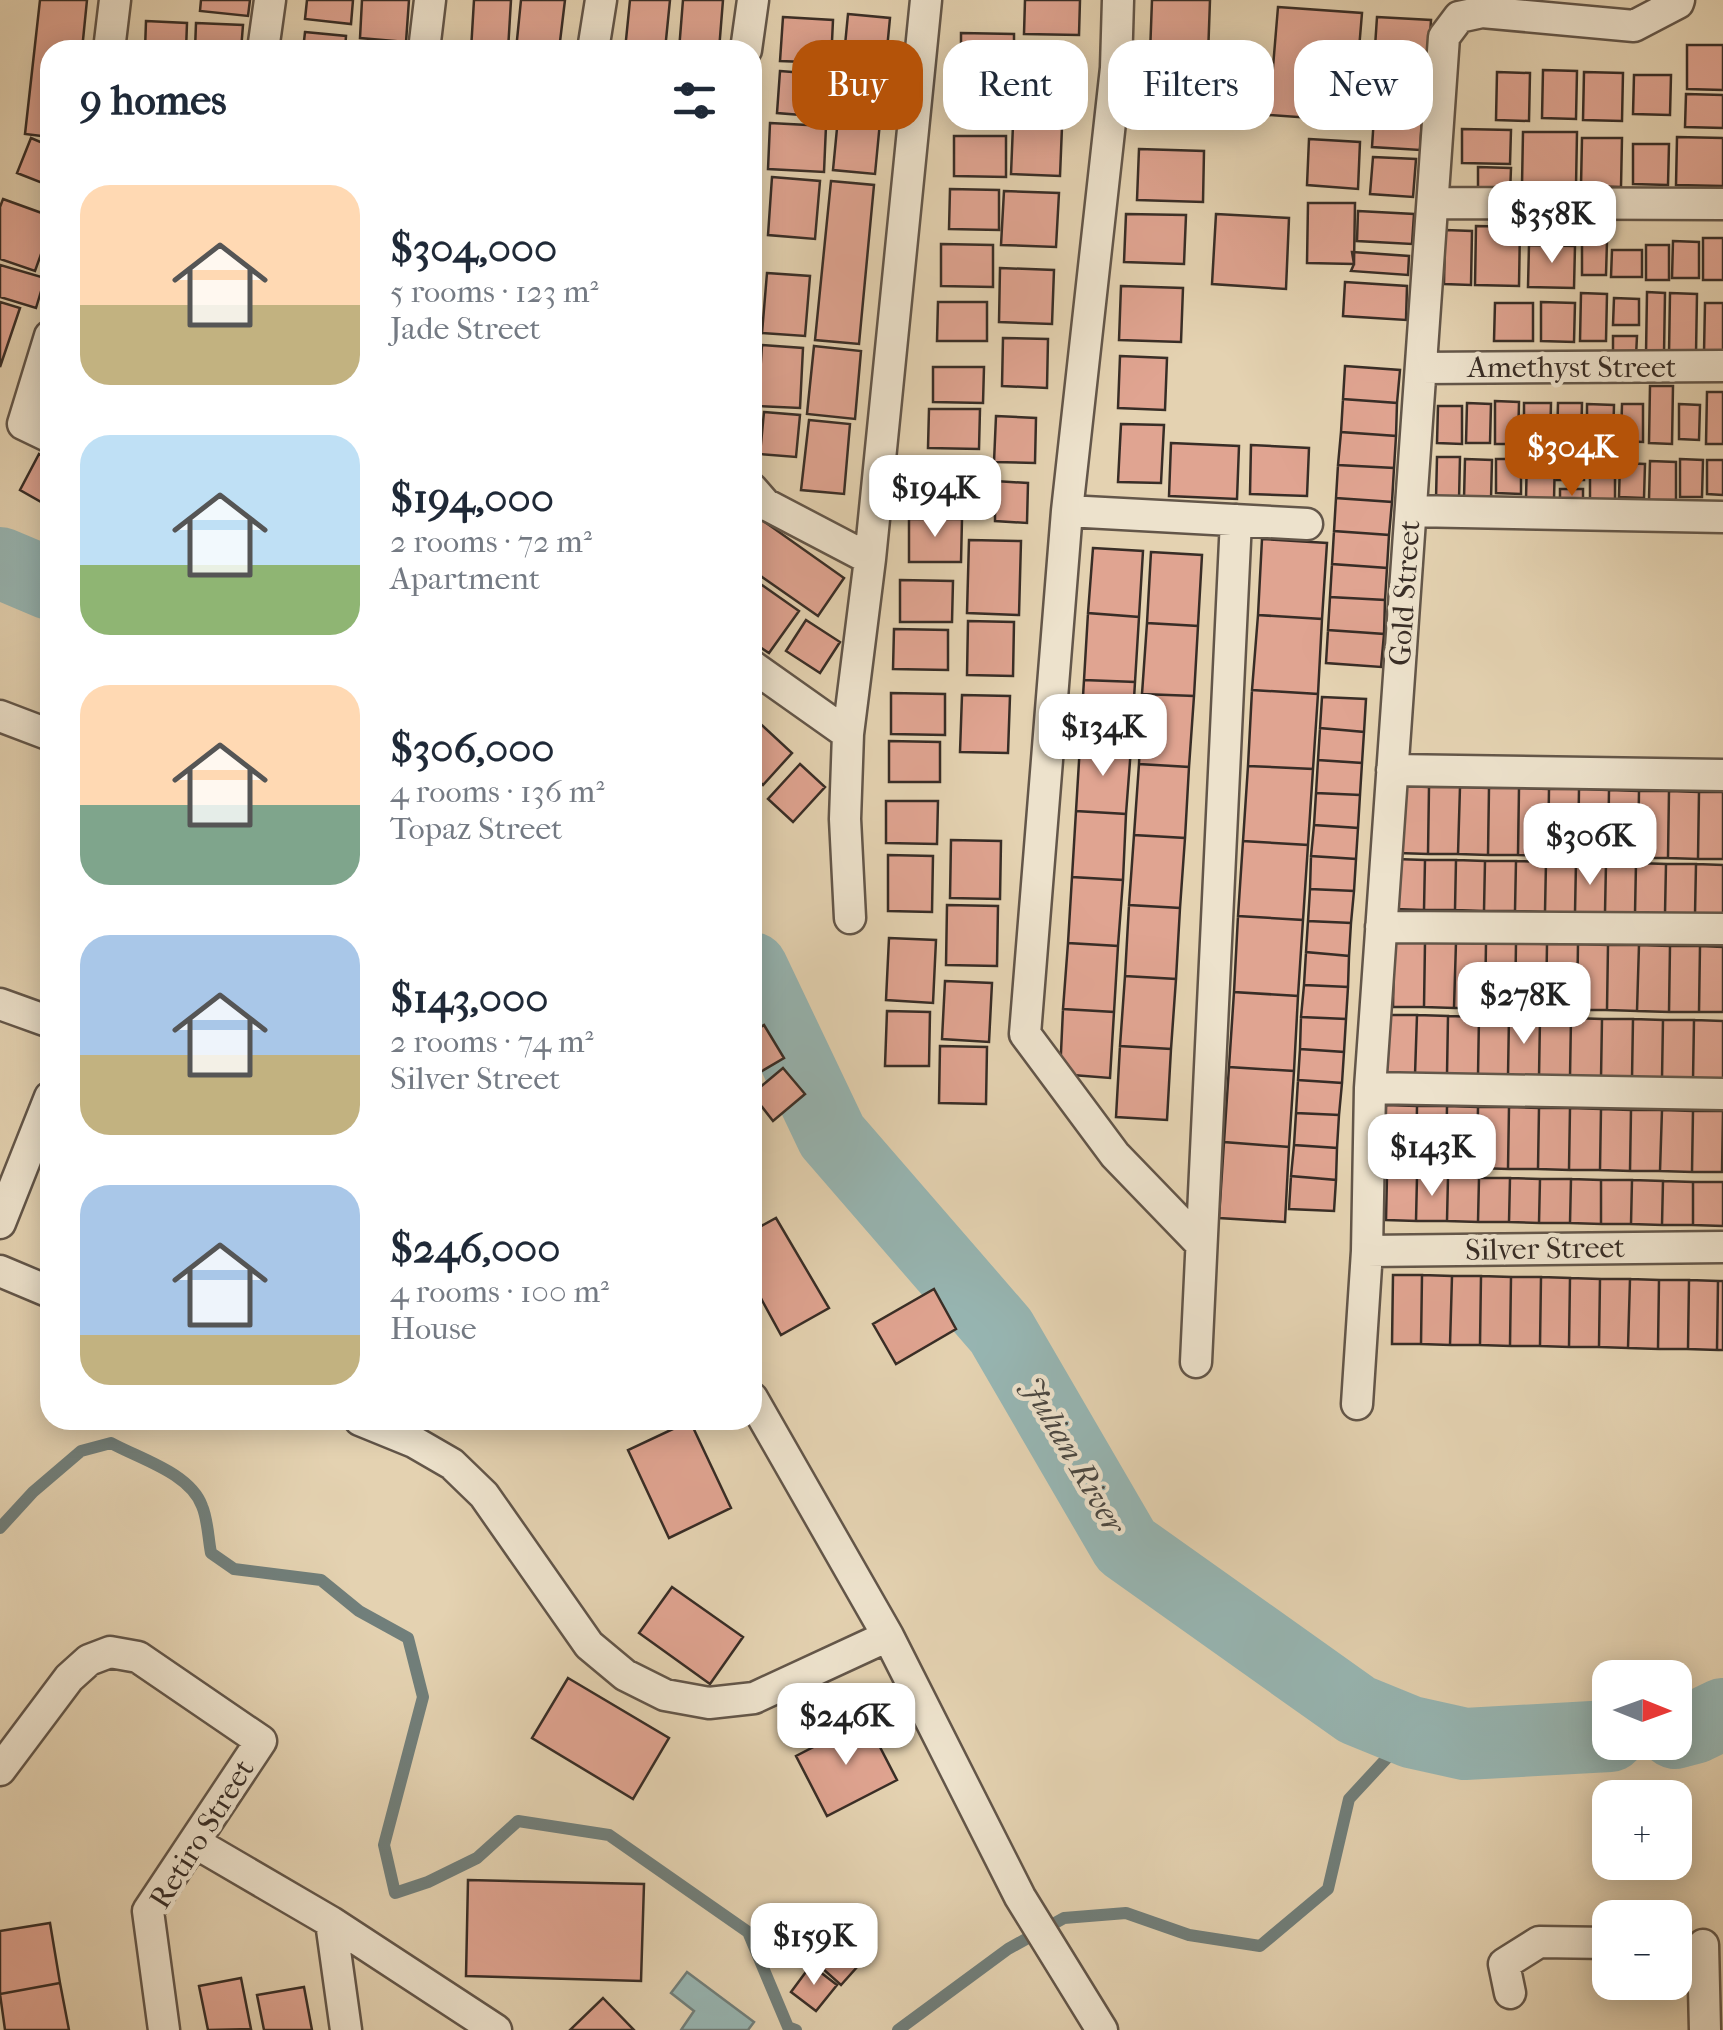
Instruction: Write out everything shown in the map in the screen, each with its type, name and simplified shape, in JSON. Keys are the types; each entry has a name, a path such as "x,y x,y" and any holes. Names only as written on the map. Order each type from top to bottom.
{"street":[{"path":"110,40 115,0"},
{"path":"264,40 270,0"},
{"path":"425,40 430,0"},
{"path":"595,40 601,0"},
{"path":"748,40 754,0"},
{"path":"850,918 845,818 848,734 870,559 926,0"},
{"path":"1118,0 1116,68 1067,511 1025,1034 1115,1155 1201,1244"},
{"name":"Gold Street","path":"1358,1404 1368,1251 1370,1088 1444,37 1459,17 1482,12 1634,26 1679,0"},
{"path":"1433,203 1723,204"},
{"name":"Amethyst Street","path":"1420,368 1723,366"},
{"path":"40,370 24,424 40,431"},
{"path":"762,500 870,559"},
{"path":"1411,510 1723,517"},
{"path":"1067,511 1307,524"},
{"path":"1196,1362 1236,520"},
{"path":"762,673 848,734"},
{"path":"0,716 40,731"},
{"path":"1392,770 1723,776"},
{"path":"1381,926 1723,929"},
{"path":"0,1004 40,1018"},
{"path":"1370,1088 1723,1094"},
{"path":"0,1223 40,1122"},
{"name":"Silver Street","path":"1368,1251 1723,1247"},
{"path":"0,1271 40,1288"},
{"path":"762,1416 888,1636 1020,1897 1102,2030"},
{"path":"385,1430 452,1464 484,1495 589,1645 625,1676 664,1695 709,1703 754,1698 888,1636"},
{"name":"Retiro Street","path":"0,1770 69,1678 89,1660 110,1652 138,1656 261,1740 148,1912 164,2030"},
{"path":"194,1842 331,1922 496,2030"},
{"path":"331,1922 346,2030"},
{"path":"1510,1993 1504,1964 1538,1942 1592,1943"},
{"path":"1700,1945 1705,2030"}],"water":[{"path":"687,1972 754,2022 748,2030 681,2030 694,2011 671,1993"}],"building":[{"path":"40,0 87,0 83,40 40,40 40,136 25,134"},
{"path":"201,0 250,0 248,16 200,11"},
{"path":"307,0 353,0 351,24 305,19"},
{"path":"362,0 409,0 406,40 360,38"},
{"path":"474,0 511,0 509,40 472,40"},
{"path":"521,0 565,0 560,40 517,40"},
{"path":"630,0 670,0 666,40 626,40"},
{"path":"683,0 723,0 720,40 680,40"},
{"path":"1025,0 1080,0 1079,35 1024,34"},
{"path":"1152,0 1210,0 1209,40 1151,40"},
{"path":"1278,7 1362,13 1360,40 1294,40 1294,117 1274,115"},
{"path":"848,14 890,18 888,40 846,40"},
{"path":"783,17 833,20 832,40 792,40 792,61 780,61"},
{"path":"1377,17 1431,20 1430,40 1375,40"},
{"path":"146,21 187,23 186,40 145,40"},
{"path":"196,23 243,25 242,40 195,40"},
{"path":"305,32 346,36 346,40 304,40"},
{"path":"961,33 1014,34 1014,40 961,40"},
{"path":"1687,45 1723,45 1723,90 1687,89"},
{"path":"1543,70 1577,71 1576,119 1542,118"},
{"path":"780,71 792,72 792,114 777,113"},
{"path":"1497,72 1530,73 1529,121 1496,120"},
{"path":"1584,72 1623,73 1622,121 1583,120"},
{"path":"1634,75 1671,75 1670,115 1633,114"},
{"path":"1686,94 1723,95 1723,128 1685,127"},
{"path":"770,123 792,124 792,130 826,130 824,172 768,169"},
{"path":"1462,129 1511,130 1510,164 1462,163"},
{"path":"837,130 879,130 875,174 833,170"},
{"path":"1013,130 1062,130 1060,176 1011,174"},
{"path":"1373,130 1421,130 1420,150 1372,147"},
{"path":"1523,132 1577,132 1576,186 1522,185"},
{"path":"954,136 1006,136 1006,177 954,176"},
{"path":"1677,137 1723,138 1723,186 1676,185"},
{"path":"31,138 40,142 40,182 17,173"},
{"path":"1582,138 1622,138 1621,187 1581,186"},
{"path":"1309,139 1360,142 1358,189 1307,185"},
{"path":"1633,144 1669,144 1668,185 1633,184"},
{"path":"1139,149 1204,151 1203,202 1137,200"},
{"path":"1373,157 1416,159 1413,197 1370,194"},
{"path":"1478,167 1511,168 1510,194 1478,193"},
{"path":"772,177 820,181 815,239 768,235"},
{"path":"831,181 874,185 859,344 815,340"},
{"path":"950,189 999,190 999,230 949,229"},
{"path":"1004,191 1059,193 1056,247 1001,245"},
{"path":"3,199 40,212 40,257 35,271 0,259"},
{"path":"1308,203 1355,203 1354,264 1307,263"},
{"path":"1358,211 1414,214 1412,244 1357,241"},
{"path":"1126,214 1186,215 1184,264 1124,262"},
{"path":"1216,214 1289,218 1286,289 1212,284"},
{"path":"1476,226 1520,227 1519,286 1475,285"},
{"path":"1445,230 1472,231 1471,285 1444,284"},
{"path":"1703,238 1723,238 1723,280 1703,280"},
{"path":"1582,240 1607,241 1606,275 1582,275"},
{"path":"1673,241 1699,242 1699,278 1672,278"},
{"path":"941,244 993,245 993,287 941,286"},
{"path":"1529,245 1575,246 1574,288 1528,287"},
{"path":"1646,245 1669,245 1669,280 1646,280"},
{"path":"1612,250 1642,250 1642,277 1611,277"},
{"path":"1352,252 1409,256 1408,275 1351,271"},
{"path":"0,265 40,277 36,308 0,297"},
{"path":"1000,268 1054,270 1052,324 999,322"},
{"path":"767,273 810,276 805,336 762,333"},
{"path":"1345,282 1407,286 1406,320 1343,316"},
{"path":"1121,286 1183,288 1181,342 1119,340"},
{"path":"1647,292 1665,293 1664,354 1646,354"},
{"path":"1581,293 1607,294 1606,341 1580,341"},
{"path":"1670,293 1697,294 1696,354 1669,354"},
{"path":"1614,298 1639,299 1639,325 1613,325"},
{"path":"0,302 20,308 0,367"},
{"path":"938,302 987,302 987,341 937,341"},
{"path":"1541,302 1575,303 1574,342 1541,341"},
{"path":"1495,303 1533,303 1533,341 1494,341"},
{"path":"1705,303 1723,303 1723,354 1704,353"},
{"path":"1613,336 1637,336 1636,356 1613,356"},
{"path":"1003,338 1048,339 1047,388 1002,386"},
{"path":"762,345 803,348 800,408 762,406"},
{"path":"814,346 861,351 855,419 807,414"},
{"path":"1120,356 1167,358 1165,410 1118,408"},
{"path":"1345,366 1400,370 1397,403 1343,399"},
{"path":"933,367 984,367 983,403 933,402"},
{"path":"1650,386 1673,386 1672,444 1649,443"},
{"path":"1707,392 1723,392 1723,444 1706,444"},
{"path":"1343,399 1397,403 1396,436 1341,432"},
{"path":"1495,401 1519,402 1518,444 1495,444"},
{"path":"1467,403 1491,404 1490,443 1466,443"},
{"path":"1524,403 1551,403 1550,443 1524,443"},
{"path":"1558,403 1582,403 1581,442 1557,442"},
{"path":"1587,404 1614,405 1613,441 1587,441"},
{"path":"1622,404 1643,404 1643,442 1621,441"},
{"path":"1679,404 1700,405 1699,440 1679,439"},
{"path":"1438,406 1462,406 1462,444 1437,443"},
{"path":"929,409 980,409 979,449 928,448"},
{"path":"764,412 800,415 796,457 762,454"},
{"path":"996,416 1036,418 1035,463 994,462"},
{"path":"809,420 850,424 844,494 801,490"},
{"path":"1121,424 1164,425 1161,483 1118,482"},
{"path":"1341,432 1396,436 1394,468 1338,465"},
{"path":"1171,443 1239,446 1237,499 1169,496"},
{"path":"1251,445 1309,448 1307,496 1250,494"},
{"path":"39,454 40,455 40,501 20,490"},
{"path":"1558,454 1584,455 1584,480 1557,480"},
{"path":"1527,455 1555,456 1554,500 1526,499"},
{"path":"1437,457 1460,457 1459,500 1436,499"},
{"path":"1590,458 1615,459 1615,502 1590,501"},
{"path":"1465,459 1492,460 1491,499 1464,499"},
{"path":"1496,459 1521,459 1521,494 1496,493"},
{"path":"1680,459 1703,460 1702,497 1680,497"},
{"path":"1707,460 1723,460 1723,495 1707,494"},
{"path":"1650,461 1676,462 1676,500 1649,500"},
{"path":"1620,463 1645,464 1644,498 1619,497"},
{"path":"1338,465 1394,468 1392,502 1336,498"},
{"path":"923,469 973,469 973,509 922,509"},
{"path":"995,481 1028,483 1027,523 995,521"},
{"path":"1560,489 1583,489 1583,510 1560,509"},
{"path":"1336,498 1392,502 1389,535 1334,531"},
{"path":"909,519 962,519 961,562 909,562"},
{"path":"762,520 844,578 818,616 762,577"},
{"path":"1334,531 1389,535 1387,568 1332,564"},
{"path":"1262,539 1327,543 1322,619 1258,615"},
{"path":"969,540 1021,541 1019,615 967,613"},
{"path":"1093,548 1143,551 1139,617 1088,613"},
{"path":"1151,552 1202,555 1198,626 1147,623"},
{"path":"1332,564 1387,568 1385,600 1330,597"},
{"path":"900,580 953,581 952,622 900,622"},
{"path":"762,585 799,611 769,653 762,648"},
{"path":"1330,597 1385,600 1384,634 1328,630"},
{"path":"1088,613 1139,617 1135,682 1084,680"},
{"path":"1258,615 1322,619 1318,694 1252,690"},
{"path":"806,620 840,642 820,673 786,651"},
{"path":"968,621 1014,622 1013,676 967,675"},
{"path":"1147,623 1198,626 1194,696 1142,694"},
{"path":"894,629 948,630 948,670 893,669"},
{"path":"1328,630 1384,634 1381,667 1326,663"},
{"path":"1084,680 1135,682 1131,748 1080,745"},
{"path":"1252,690 1318,694 1313,769 1248,766"},
{"path":"891,693 945,694 945,735 891,734"},
{"path":"1142,694 1194,696 1189,767 1139,764"},
{"path":"962,695 1010,696 1008,753 960,752"},
{"path":"1322,697 1366,699 1364,732 1320,728"},
{"path":"762,725 792,753 762,784"},
{"path":"1320,728 1364,732 1362,763 1318,760"},
{"path":"889,741 940,742 940,782 889,782"},
{"path":"1080,745 1131,748 1126,814 1076,811"},
{"path":"1318,760 1362,763 1360,795 1316,793"},
{"path":"800,764 825,787 793,822 768,799"},
{"path":"1139,764 1189,767 1185,838 1134,835"},
{"path":"1248,766 1313,769 1308,845 1243,841"},
{"path":"1399,786 1429,787 1428,854 1398,853"},
{"path":"1429,787 1460,787 1458,854 1428,854"},
{"path":"1460,787 1489,788 1488,855 1458,854"},
{"path":"1489,788 1519,788 1518,855 1488,855"},
{"path":"1519,788 1549,789 1548,856 1518,855"},
{"path":"1549,789 1579,789 1578,856 1548,856"},
{"path":"1579,789 1609,790 1608,857 1578,856"},
{"path":"1609,790 1639,791 1638,858 1608,857"},
{"path":"1639,791 1669,791 1668,858 1638,858"},
{"path":"1669,791 1699,792 1698,859 1668,858"},
{"path":"1699,792 1723,792 1723,859 1698,859"},
{"path":"1316,793 1360,795 1358,828 1314,825"},
{"path":"886,801 938,801 937,844 886,843"},
{"path":"1076,811 1126,814 1123,880 1072,877"},
{"path":"1314,825 1358,828 1356,859 1311,856"},
{"path":"1134,835 1185,838 1180,908 1129,905"},
{"path":"951,840 1001,841 1000,899 950,898"},
{"path":"1243,841 1308,845 1303,920 1238,916"},
{"path":"888,855 933,856 932,912 888,911"},
{"path":"1311,856 1356,859 1354,891 1310,889"},
{"path":"1395,859 1425,860 1424,910 1395,909"},
{"path":"1425,860 1456,860 1455,910 1424,910"},
{"path":"1456,860 1485,861 1484,911 1455,910"},
{"path":"1485,861 1516,861 1515,911 1484,911"},
{"path":"1516,861 1546,862 1545,912 1515,911"},
{"path":"1546,862 1576,862 1575,913 1545,912"},
{"path":"1576,862 1606,863 1605,913 1575,913"},
{"path":"1606,863 1636,863 1635,914 1605,913"},
{"path":"1636,863 1666,864 1665,914 1635,914"},
{"path":"1666,864 1696,864 1695,915 1665,914"},
{"path":"1696,864 1723,865 1723,915 1695,915"},
{"path":"1072,877 1123,880 1118,946 1068,943"},
{"path":"1310,889 1354,891 1351,923 1308,921"},
{"path":"947,905 998,906 997,966 946,965"},
{"path":"1129,905 1180,908 1176,979 1125,976"},
{"path":"1238,916 1303,920 1298,996 1234,992"},
{"path":"1308,921 1351,923 1349,956 1306,952"},
{"path":"889,938 936,940 933,1003 886,1000"},
{"path":"1394,941 1425,942 1424,1007 1393,1007"},
{"path":"1425,942 1456,942 1454,1008 1424,1007"},
{"path":"1456,942 1486,943 1485,1008 1454,1008"},
{"path":"1068,943 1118,946 1114,1012 1063,1009"},
{"path":"1486,943 1516,943 1515,1009 1485,1008"},
{"path":"1516,943 1547,944 1546,1009 1515,1009"},
{"path":"1547,944 1578,944 1577,1010 1546,1009"},
{"path":"1578,944 1608,945 1607,1010 1577,1010"},
{"path":"1608,945 1639,945 1637,1011 1607,1010"},
{"path":"1639,945 1670,946 1669,1012 1637,1011"},
{"path":"1670,946 1700,946 1699,1012 1669,1012"},
{"path":"1700,946 1723,947 1723,1012 1699,1012"},
{"path":"1306,952 1349,956 1348,987 1304,985"},
{"path":"1125,976 1176,979 1171,1049 1120,1046"},
{"path":"945,981 992,983 989,1042 942,1039"},
{"path":"1304,985 1348,987 1346,1019 1301,1017"},
{"path":"1234,992 1298,996 1294,1071 1229,1067"},
{"path":"1063,1009 1114,1012 1110,1078 1060,1074"},
{"path":"887,1011 930,1012 929,1066 885,1066"},
{"path":"1386,1015 1417,1015 1415,1075 1385,1074"},
{"path":"1417,1015 1448,1016 1447,1075 1415,1075"},
{"path":"1448,1016 1479,1017 1478,1076 1447,1075"},
{"path":"1301,1017 1346,1019 1344,1052 1300,1049"},
{"path":"1479,1017 1509,1017 1508,1076 1478,1076"},
{"path":"1509,1017 1540,1018 1539,1077 1508,1076"},
{"path":"1540,1018 1571,1018 1570,1077 1539,1077"},
{"path":"1571,1018 1602,1019 1601,1078 1570,1077"},
{"path":"1602,1019 1633,1019 1632,1079 1601,1078"},
{"path":"1633,1019 1663,1020 1662,1079 1632,1079"},
{"path":"1663,1020 1694,1020 1693,1080 1662,1079"},
{"path":"1694,1020 1723,1021 1723,1080 1693,1080"},
{"path":"762,1026 784,1058 762,1071"},
{"path":"940,1046 987,1047 986,1104 939,1103"},
{"path":"1120,1046 1171,1049 1167,1120 1116,1117"},
{"path":"1300,1049 1344,1052 1342,1083 1298,1080"},
{"path":"1229,1067 1294,1071 1289,1147 1224,1142"},
{"path":"783,1068 805,1094 773,1121 762,1107 762,1086"},
{"path":"1298,1080 1342,1083 1339,1115 1296,1113"},
{"path":"1386,1105 1417,1106 1416,1167 1385,1166"},
{"path":"1417,1106 1447,1106 1446,1168 1416,1167"},
{"path":"1447,1106 1478,1107 1477,1168 1446,1168"},
{"path":"1478,1107 1509,1107 1508,1169 1477,1168"},
{"path":"1509,1107 1539,1108 1538,1169 1508,1169"},
{"path":"1539,1108 1570,1108 1569,1170 1538,1169"},
{"path":"1570,1108 1601,1109 1600,1170 1569,1170"},
{"path":"1601,1109 1631,1110 1630,1171 1600,1170"},
{"path":"1631,1110 1662,1110 1660,1171 1630,1171"},
{"path":"1662,1110 1693,1111 1692,1172 1660,1171"},
{"path":"1693,1111 1723,1111 1722,1172 1692,1172"},
{"path":"1296,1113 1339,1115 1337,1148 1294,1145"},
{"path":"1224,1142 1289,1147 1285,1222 1219,1218"},
{"path":"1294,1145 1337,1148 1336,1180 1291,1176"},
{"path":"1291,1176 1336,1180 1334,1211 1289,1209"},
{"path":"1387,1176 1417,1177 1416,1221 1386,1220"},
{"path":"1417,1177 1448,1177 1447,1221 1416,1221"},
{"path":"1448,1177 1479,1178 1478,1222 1447,1221"},
{"path":"1479,1178 1510,1178 1509,1222 1478,1222"},
{"path":"1510,1178 1540,1179 1539,1223 1509,1222"},
{"path":"1540,1179 1571,1179 1570,1223 1539,1223"},
{"path":"1571,1179 1601,1180 1601,1224 1570,1223"},
{"path":"1601,1180 1632,1180 1631,1224 1601,1224"},
{"path":"1632,1180 1663,1181 1662,1225 1631,1224"},
{"path":"1663,1181 1693,1182 1693,1225 1662,1225"},
{"path":"1693,1182 1723,1182 1723,1226 1693,1225"},
{"path":"776,1218 829,1308 781,1335 762,1300 762,1226"},
{"path":"1393,1275 1422,1275 1421,1344 1392,1344"},
{"path":"1422,1275 1452,1276 1450,1345 1421,1344"},
{"path":"1452,1276 1481,1276 1480,1345 1450,1345"},
{"path":"1481,1276 1511,1277 1510,1346 1480,1345"},
{"path":"1511,1277 1541,1277 1540,1346 1510,1346"},
{"path":"1541,1277 1570,1278 1569,1347 1540,1346"},
{"path":"1570,1278 1600,1279 1599,1347 1569,1347"},
{"path":"1600,1279 1630,1279 1628,1348 1599,1347"},
{"path":"1630,1279 1659,1280 1658,1349 1628,1348"},
{"path":"1659,1280 1689,1280 1688,1349 1658,1349"},
{"path":"1689,1280 1718,1281 1717,1350 1688,1349"},
{"path":"1718,1281 1723,1281 1723,1350 1717,1350"},
{"path":"934,1289 956,1329 896,1364 873,1324"},
{"path":"671,1430 694,1430 731,1508 669,1538 628,1450"},
{"path":"672,1587 743,1637 710,1684 639,1633"},
{"path":"568,1678 669,1738 633,1799 532,1738"},
{"path":"866,1720 897,1780 827,1816 796,1756"},
{"path":"468,1880 644,1884 641,1981 466,1976"},
{"path":"50,1923 60,1983 0,1994 0,1931"},
{"path":"846,1923 874,1948 841,1985 813,1960"},
{"path":"811,1965 837,1985 816,2011 791,1992"},
{"path":"241,1978 251,2029 208,2030 199,1986"},
{"path":"60,1983 69,2030 5,2030 0,1994"},
{"path":"304,1987 312,2030 264,2030 257,1995"},
{"path":"603,1998 634,2030 570,2030"}],"waterway":[{"name":"Julian River","path":"0,563 40,580"},
{"name":"Julian River","path":"762,989 832,1136 1001,1331 1126,1546 1357,1710 1411,1732 1465,1744 1592,1737"},
{"path":"0,1528 33,1492 81,1451 111,1443 176,1476 196,1494 202,1506 211,1553 234,1569 321,1580 359,1611 408,1638 423,1697 384,1845 395,1893 477,1858 518,1821 609,1835 748,1932 788,2027 796,2030"},
{"name":"Julian River","path":"1692,1729 1723,1714"},
{"path":"898,2030 1008,1949 1064,1918 1126,1913 1189,1935 1260,1946 1328,1889 1349,1799 1411,1732"}]}
